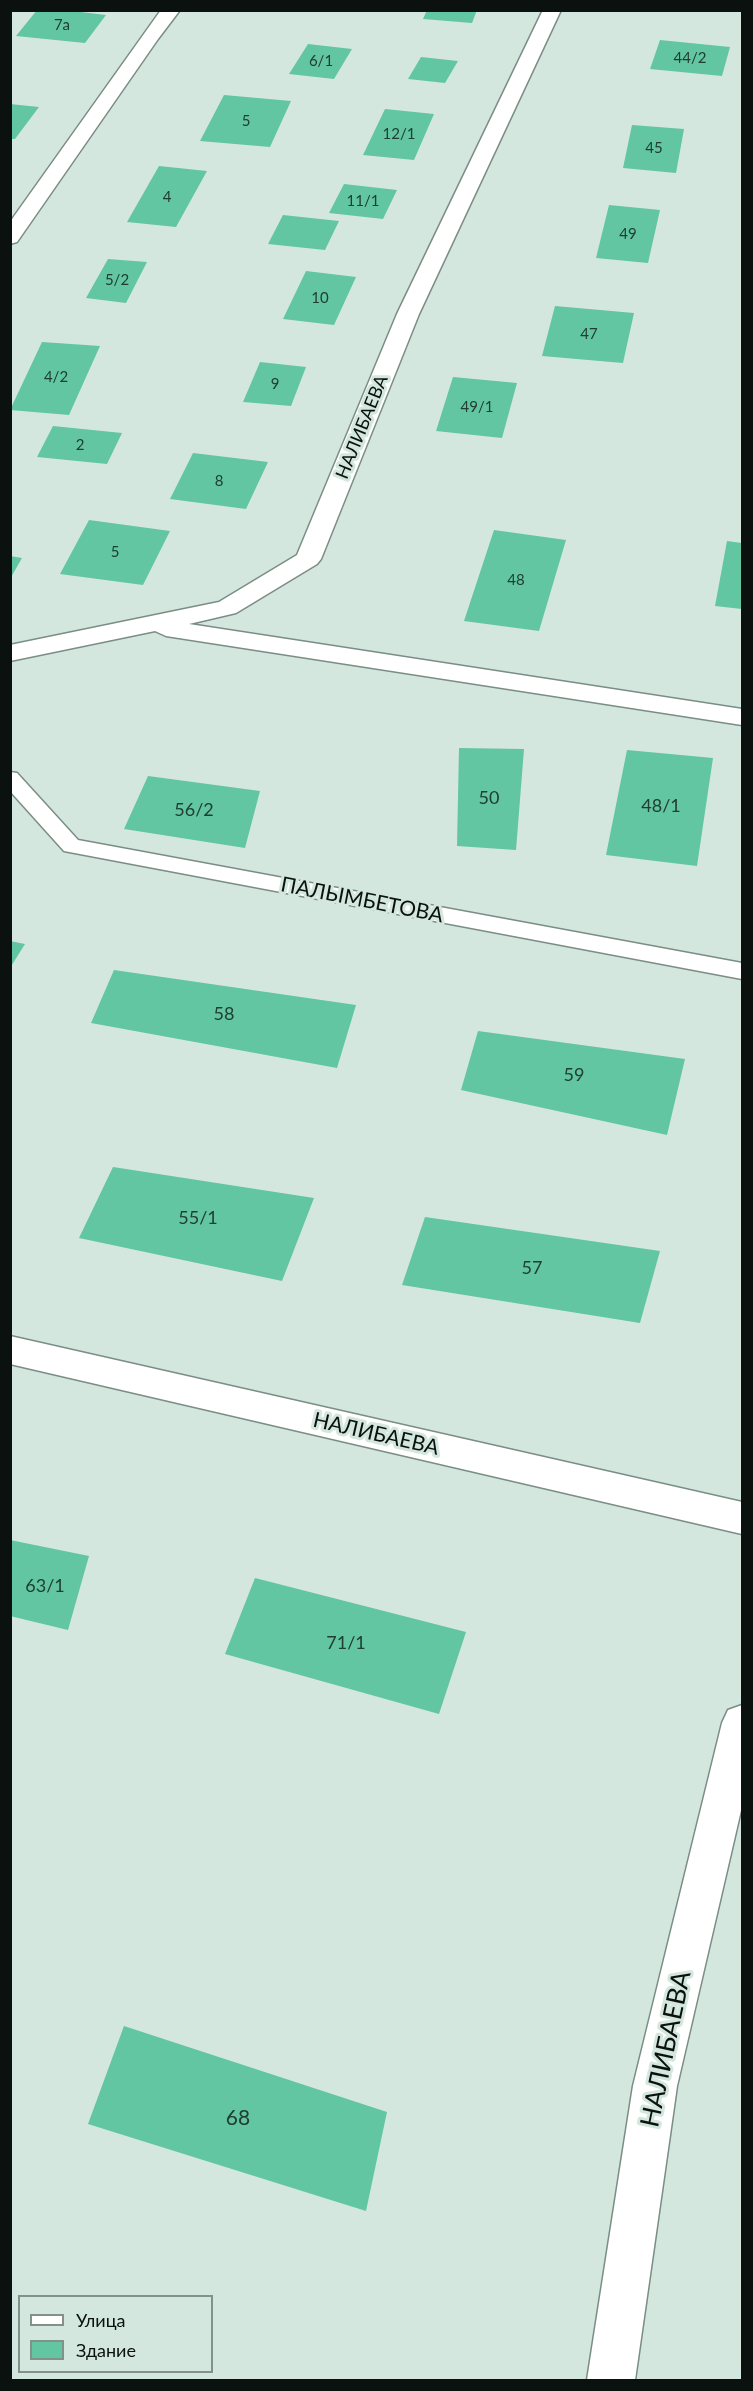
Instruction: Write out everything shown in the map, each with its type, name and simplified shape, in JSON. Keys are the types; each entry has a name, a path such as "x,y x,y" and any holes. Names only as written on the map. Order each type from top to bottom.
{"street":[{"path":"10,238 151,35 171,10"},
{"name":"НАЛИБАЕВА","path":"10,652 227,608 308,559 408,314 552,10"},
{"path":"145,625 742,717"},
{"name":"НАЛИБАЕВА","path":"10,1350 742,1518"},
{"name":"НАЛИБАЕВА","path":"610,2380 655,2086 742,1723"}],"lane":[{"name":"ПАЛЫМБЕТОВА","path":"10,778 71,846 742,971"}],"building":[{"path":"37,10 64,10 106,15 85,43 16,36"},
{"path":"427,10 477,10 472,23 423,19"},
{"path":"660,40 730,47 722,76 650,69"},
{"path":"308,44 352,49 334,79 289,74"},
{"path":"421,57 458,61 445,83 408,79"},
{"path":"224,95 291,101 270,147 200,141"},
{"path":"10,104 39,107 15,139 10,139"},
{"path":"385,109 434,114 414,160 363,155"},
{"path":"632,125 684,129 676,173 623,168"},
{"path":"159,166 207,171 176,227 127,222"},
{"path":"344,184 397,190 383,219 329,213"},
{"path":"609,205 660,210 648,263 596,258"},
{"path":"283,215 339,221 325,250 268,244"},
{"path":"108,259 147,262 126,303 86,298"},
{"path":"306,271 356,277 334,325 283,319"},
{"path":"555,306 634,313 623,363 542,356"},
{"path":"42,342 100,346 69,415 10,410"},
{"path":"260,362 306,367 291,406 243,402"},
{"path":"453,377 517,383 502,438 436,431"},
{"path":"53,426 122,433 107,464 37,457"},
{"path":"193,453 268,462 246,509 170,499"},
{"path":"89,520 170,531 143,585 60,574"},
{"path":"494,530 566,540 539,631 464,621"},
{"path":"727,541 742,543 742,609 715,606"},
{"path":"10,556 22,558 10,579"},
{"path":"459,748 524,749 516,850 457,846"},
{"path":"627,750 713,758 697,866 606,855"},
{"path":"148,776 260,791 245,848 124,829"},
{"path":"10,941 25,944 10,968"},
{"path":"114,970 356,1005 337,1068 91,1023"},
{"path":"478,1031 685,1059 667,1135 461,1090"},
{"path":"113,1167 314,1198 282,1281 79,1238"},
{"path":"425,1217 660,1251 640,1323 402,1285"},
{"path":"10,1540 89,1556 68,1630 10,1616"},
{"path":"255,1578 466,1632 439,1714 225,1654"},
{"path":"124,2026 387,2112 366,2211 88,2124"}]}
